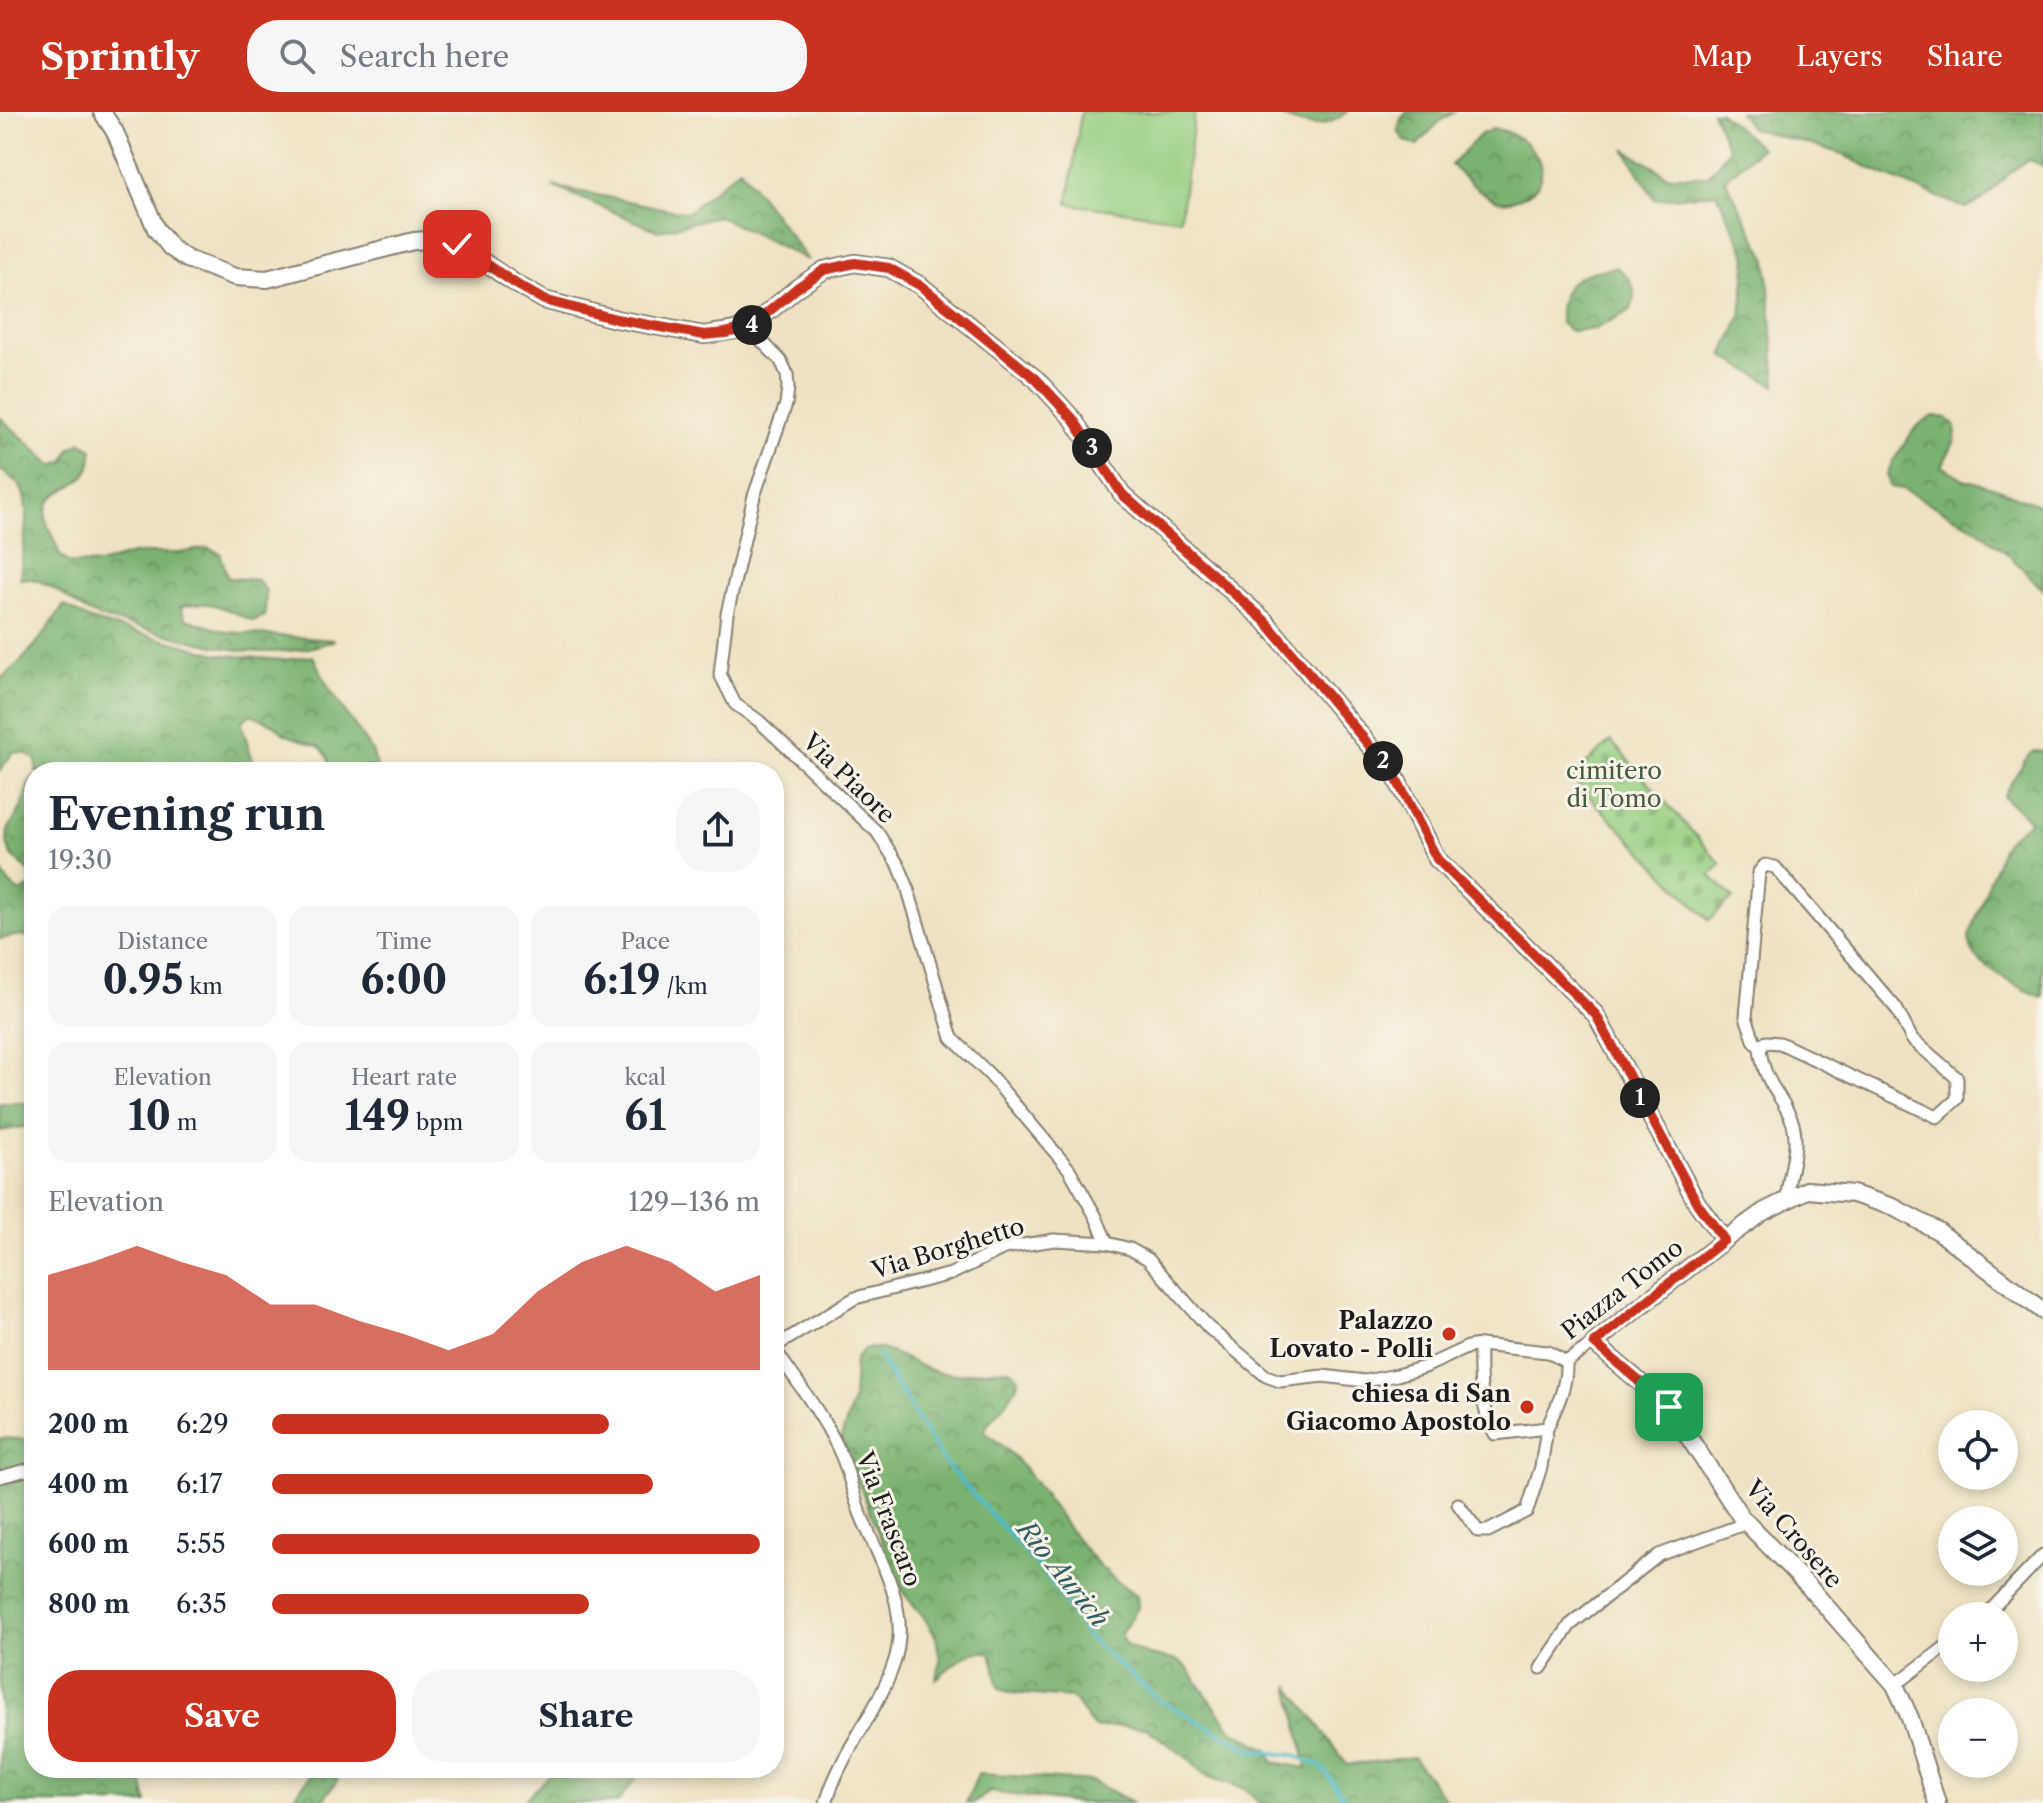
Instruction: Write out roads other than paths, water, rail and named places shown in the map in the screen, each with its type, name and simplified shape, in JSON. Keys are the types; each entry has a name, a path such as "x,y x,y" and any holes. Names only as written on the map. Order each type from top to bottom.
{"street":[{"path":"102,112 115,132 156,229 171,248 187,259 235,277 267,279 414,241 439,239 466,249 544,300 704,335 749,328 824,270 855,263 889,268 921,286 1036,379 1073,419 1122,494 1265,621 1395,776 1437,859 1596,1015 1697,1203 1724,1240"},
{"name":"Via Piaore","path":"749,328 781,361 787,374 788,388 786,404 754,496 727,614 720,674 726,691 735,704 759,721 877,832 890,850 906,883 952,1038 990,1075 1069,1169 1107,1243"},
{"path":"1760,1048 1766,1042 1780,1043 1937,1117 1957,1099 1957,1078 1912,1039 1896,1008 1775,867 1765,865 1759,872 1746,1017 1760,1048 1768,1082 1793,1125 1796,1150 1787,1181 1787,1200"},
{"name":"Piazza Tomo","path":"1458,1504 1478,1531 1488,1531 1527,1511 1541,1467 1547,1428 1567,1379 1566,1362 1763,1212 1807,1190 1853,1194 1893,1207 1938,1231 2043,1311"},
{"name":"Via Borghetto","path":"784,1342 855,1298 951,1274 1004,1248 1054,1240 1107,1243 1130,1249 1148,1259 1209,1328 1266,1376 1280,1381 1323,1376 1365,1381 1425,1367 1468,1347 1480,1345 1548,1352 1566,1362"},
{"name":"Via Crosere","path":"1594,1343 1669,1407 1747,1523 1809,1587 1895,1685 1910,1718 1937,1803"},
{"path":"1480,1345 1479,1378 1488,1421 1495,1434 1547,1428"},
{"name":"Via Frascaro","path":"784,1363 843,1457 860,1513 891,1580 898,1606 894,1665 839,1765 826,1803"},
{"path":"0,1477 24,1471"},
{"path":"1541,1668 1570,1625 1659,1555 1747,1523"},
{"path":"1998,1602 2043,1555"},
{"path":"1895,1685 1938,1653"}],"waterway":[{"name":"Rio Aurich","path":"879,1356 943,1461 1051,1581 1086,1635 1159,1700 1253,1751 1293,1755 1321,1766 1348,1803"}],"place":[{"name":"Palazzo Lovato - Polli","path":"1449,1334"},
{"name":"chiesa di San Giacomo Apostolo","path":"1527,1407"}],"park label":[{"name":"cimitero di Tomo","path":"1614,784"}]}
